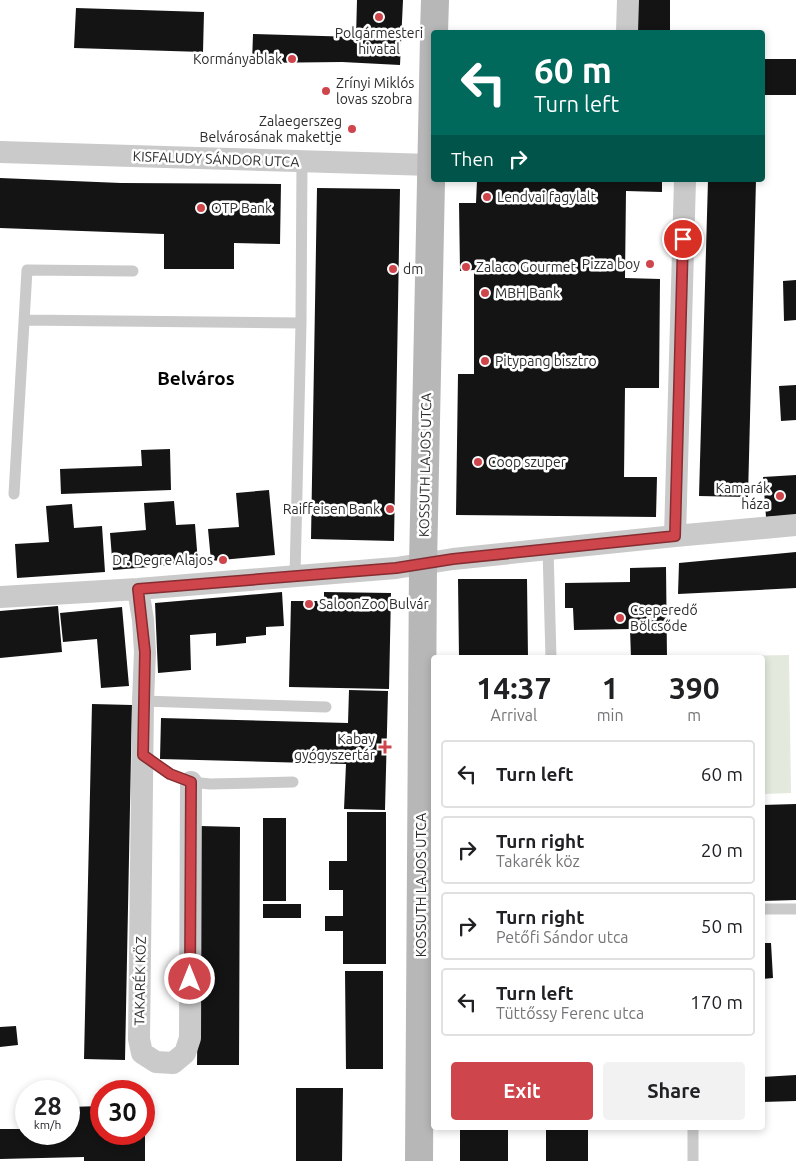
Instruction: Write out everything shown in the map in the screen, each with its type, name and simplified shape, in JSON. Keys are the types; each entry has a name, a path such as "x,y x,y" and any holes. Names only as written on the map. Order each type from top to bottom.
{"street":[{"path":"434,0 434,30"},
{"path":"627,30 628,0"},
{"name":"KISFALUDY SÁNDOR UTCA","path":"0,152 431,165"},
{"name":"KOSSUTH LAJOS UTCA","path":"419,1161 423,565 431,165"},
{"path":"675,536 685,182"},
{"path":"0,597 138,589 423,565 453,559 796,525"},
{"name":"TAKARÉK KÖZ","path":"138,589 145,652 140,1039 142,1053 156,1062 173,1063 185,1052 190,1038 191,782"}],"lane":[{"path":"295,576 301,323 302,162"},
{"path":"14,494 27,270 132,272"},
{"path":"24,320 301,323"},
{"path":"548,549 551,655"},
{"path":"143,701 326,708"},
{"path":"143,755 170,774 191,782 210,784 292,782"},
{"path":"765,909 796,909"},
{"path":"693,1130 693,1161"}],"shaded area":[{"path":"765,655 789,655 791,793 765,794"}],"building":[{"name":"Polgármesteri hivatal","path":"357,0 403,0 400,65 342,62 252,63 253,34 356,37"},
{"path":"634,0 670,0 670,30 634,30"},
{"path":"76,8 204,12 203,52 74,48"},
{"path":"765,59 796,59 796,95 765,95"},
{"name":"OTP Bank","path":"0,178 121,183 281,184 280,244 234,243 234,269 164,269 164,234 0,228"},
{"path":"477,182 662,182 662,192 626,191 625,278 660,279 659,388 625,388 624,477 657,477 656,517 456,515 458,374 474,374 474,270 460,271 459,203 476,203"},
{"path":"708,182 756,182 748,497 699,496"},
{"path":"317,188 400,189 394,541 311,539"},
{"path":"796,280 796,320 784,321 783,281"},
{"path":"796,385 796,420 781,421 779,386"},
{"path":"170,449 171,490 61,494 60,469 142,466 141,450"},
{"name":"Kamarák háza","path":"796,475 796,515 766,517 763,477"},
{"path":"269,490 275,555 211,561 208,529 239,527 236,493"},
{"path":"174,501 176,525 195,524 198,563 113,570 110,533 146,530 144,503"},
{"path":"72,504 74,528 102,526 105,572 17,578 15,544 49,542 46,506"},
{"path":"796,552 796,588 678,594 679,563"},
{"name":"Cseperedő Bölcsőde","path":"666,567 667,655 631,655 630,629 574,630 573,608 565,608 565,583 630,582 630,568"},
{"path":"458,579 527,579 528,655 459,655"},
{"path":"282,592 284,626 266,627 266,635 246,637 246,643 216,646 216,633 190,635 191,670 158,673 155,603"},
{"path":"324,592 391,593 389,689 289,687 291,601 324,601"},
{"path":"58,606 62,652 0,658 0,611"},
{"path":"122,607 129,686 101,688 97,639 63,642 60,613"},
{"path":"349,690 388,691 385,810 344,809 346,764 160,759 161,718 348,723"},
{"path":"92,704 132,705 125,1060 84,1059"},
{"path":"796,804 796,900 765,901 765,805"},
{"path":"347,812 386,812 386,964 343,964 343,931 325,931 325,916 343,916 343,890 329,890 329,861 347,861"},
{"path":"263,818 286,818 286,901 263,901"},
{"path":"200,826 240,827 239,1065 197,1065"},
{"path":"263,904 301,904 301,918 263,918"},
{"path":"765,943 771,943 773,978 765,979"},
{"path":"345,971 383,971 383,1069 346,1069"},
{"path":"16,1026 18,1045 0,1047 0,1027"},
{"path":"796,1075 796,1101 765,1102 765,1077"},
{"path":"296,1088 343,1088 342,1161 296,1161"},
{"path":"90,1106 90,1145 145,1145 145,1161 84,1161 84,1157 0,1159 0,1129 15,1129 15,1145 80,1145 80,1107"},
{"path":"460,1130 508,1130 508,1161 460,1161"},
{"path":"546,1130 588,1130 588,1161 546,1161"}],"place":[{"name":"Polgármesteri hivatal","path":"379,17"},
{"name":"Kormányablak","path":"292,59"},
{"name":"Zrínyi Miklós lovas szobra","path":"326,91"},
{"name":"Zalaegerszeg Belvárosának makettje","path":"352,129"},
{"name":"Lendvai fagylalt","path":"487,197"},
{"name":"OTP Bank","path":"201,208"},
{"name":"Pizza boy","path":"650,264"},
{"name":"Zalaco Gourmet","path":"466,267"},
{"name":"dm","path":"393,269"},
{"name":"MBH Bank","path":"485,293"},
{"name":"Pitypang bisztro","path":"485,361"},
{"name":"Coop szuper","path":"478,462"},
{"name":"Kamarák háza","path":"780,496"},
{"name":"Raiffeisen Bank","path":"390,509"},
{"name":"Dr. Degre Alajos","path":"223,560"},
{"name":"SaloonZoo Bulvár","path":"309,604"},
{"name":"Cseperedő Bölcsőde","path":"620,618"},
{"name":"Kabay gyógyszertár","path":"385,747"}],"district":[{"name":"Belváros","path":"196,378"}],"route":[{"path":"190,979 191,782 170,774 143,755 145,652 143,620 138,589 396,568 453,559 675,536 683,239"}]}
